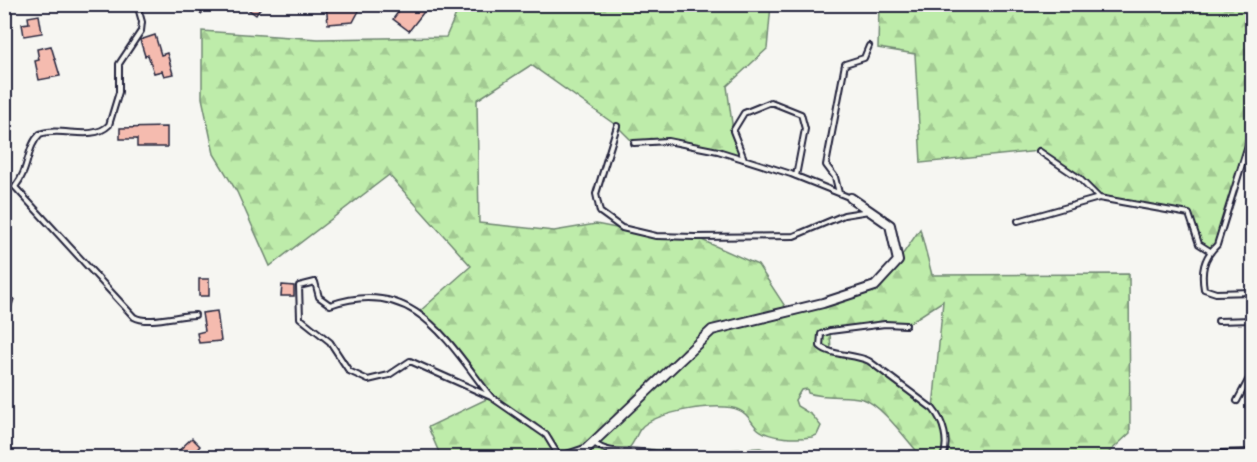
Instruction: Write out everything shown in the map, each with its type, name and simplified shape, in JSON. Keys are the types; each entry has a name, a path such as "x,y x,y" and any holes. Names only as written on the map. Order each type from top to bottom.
{"street":[{"path":"561,458 585,450 712,330 823,303 876,286 898,261 890,225 852,198"}],"lane":[{"path":"137,4 142,22 141,31 119,64 119,92 109,125 95,133 55,130 40,134 32,145 25,172 15,187 134,316 148,321 173,315 195,315"},
{"path":"840,193 835,177 826,165 829,142 845,64 864,58 869,46"},
{"path":"744,159 733,131 744,113 771,102 801,114 805,129 796,176"},
{"path":"617,126 596,194 600,212 622,228 656,236 794,237 844,215 870,211"},
{"path":"1252,132 1217,245 1210,252 1201,272 1204,289 1216,293 1252,292"},
{"path":"634,143 668,141 744,159 852,198"},
{"path":"1039,151 1079,178 1099,198"},
{"path":"1018,221 1099,198 1189,214 1199,244 1210,252"},
{"path":"491,397 443,333 419,312 388,298 346,299 330,305 319,297 315,282 299,286 300,318 330,342 349,371 368,380 389,375 410,361 491,397 546,435 561,458"},
{"path":"1218,321 1252,320"},
{"path":"906,325 885,324 830,331 821,334 820,346 825,350 858,356 869,361 933,409 940,417 945,436 943,458"},
{"path":"1237,401 1252,373"},
{"path":"593,442 601,448 616,452 641,452 676,458"},
{"path":"1216,458 1222,453 1252,452"}],"green space":[{"path":"460,5 771,5 767,49 727,86 733,131 744,159 668,141 634,143 617,126 531,65 477,100 479,223 554,231 596,224 656,236 695,237 758,265 788,311 875,286 898,261 920,229 932,275 1129,274 1130,433 1104,457 922,457 886,416 870,402 857,398 815,395 808,393 807,389 801,390 795,400 797,406 812,415 821,426 817,435 812,437 792,438 770,435 758,429 739,410 718,407 673,413 648,422 641,428 629,448 690,452 760,448 777,453 811,457 441,457 428,427 491,397 443,333 419,312 471,266 389,175 270,266 237,192 214,154 202,98 202,31 318,39 446,37","holes":["943,301 933,409 858,356 831,351 830,332 885,324 906,325"]},
{"path":"879,5 1252,5 1252,132 1217,245 1210,251 1199,244 1189,214 1099,198 1079,178 1039,151 921,163 915,54 878,48"}],"building":[{"path":"188,4 210,4 201,14"},
{"path":"252,4 263,4 256,15 248,9"},
{"path":"326,4 347,8 350,5 360,9 353,22 328,24"},
{"path":"404,4 430,4 409,31 393,19"},
{"path":"39,15 42,33 24,36 22,24 29,23 28,17"},
{"path":"155,35 161,55 167,53 173,74 164,76 162,71 154,73 148,55 145,56 140,40"},
{"path":"51,46 60,76 39,80 35,61 39,60 37,49"},
{"path":"167,127 167,147 137,147 137,139 120,139 120,128"},
{"path":"199,279 209,279 209,296 199,296"},
{"path":"282,285 294,286 294,296 281,296"},
{"path":"4,296 14,299 6,323 4,323"},
{"path":"217,311 221,341 199,343 197,333 205,331 202,313"},
{"path":"192,438 200,446 190,458 171,458"}]}
